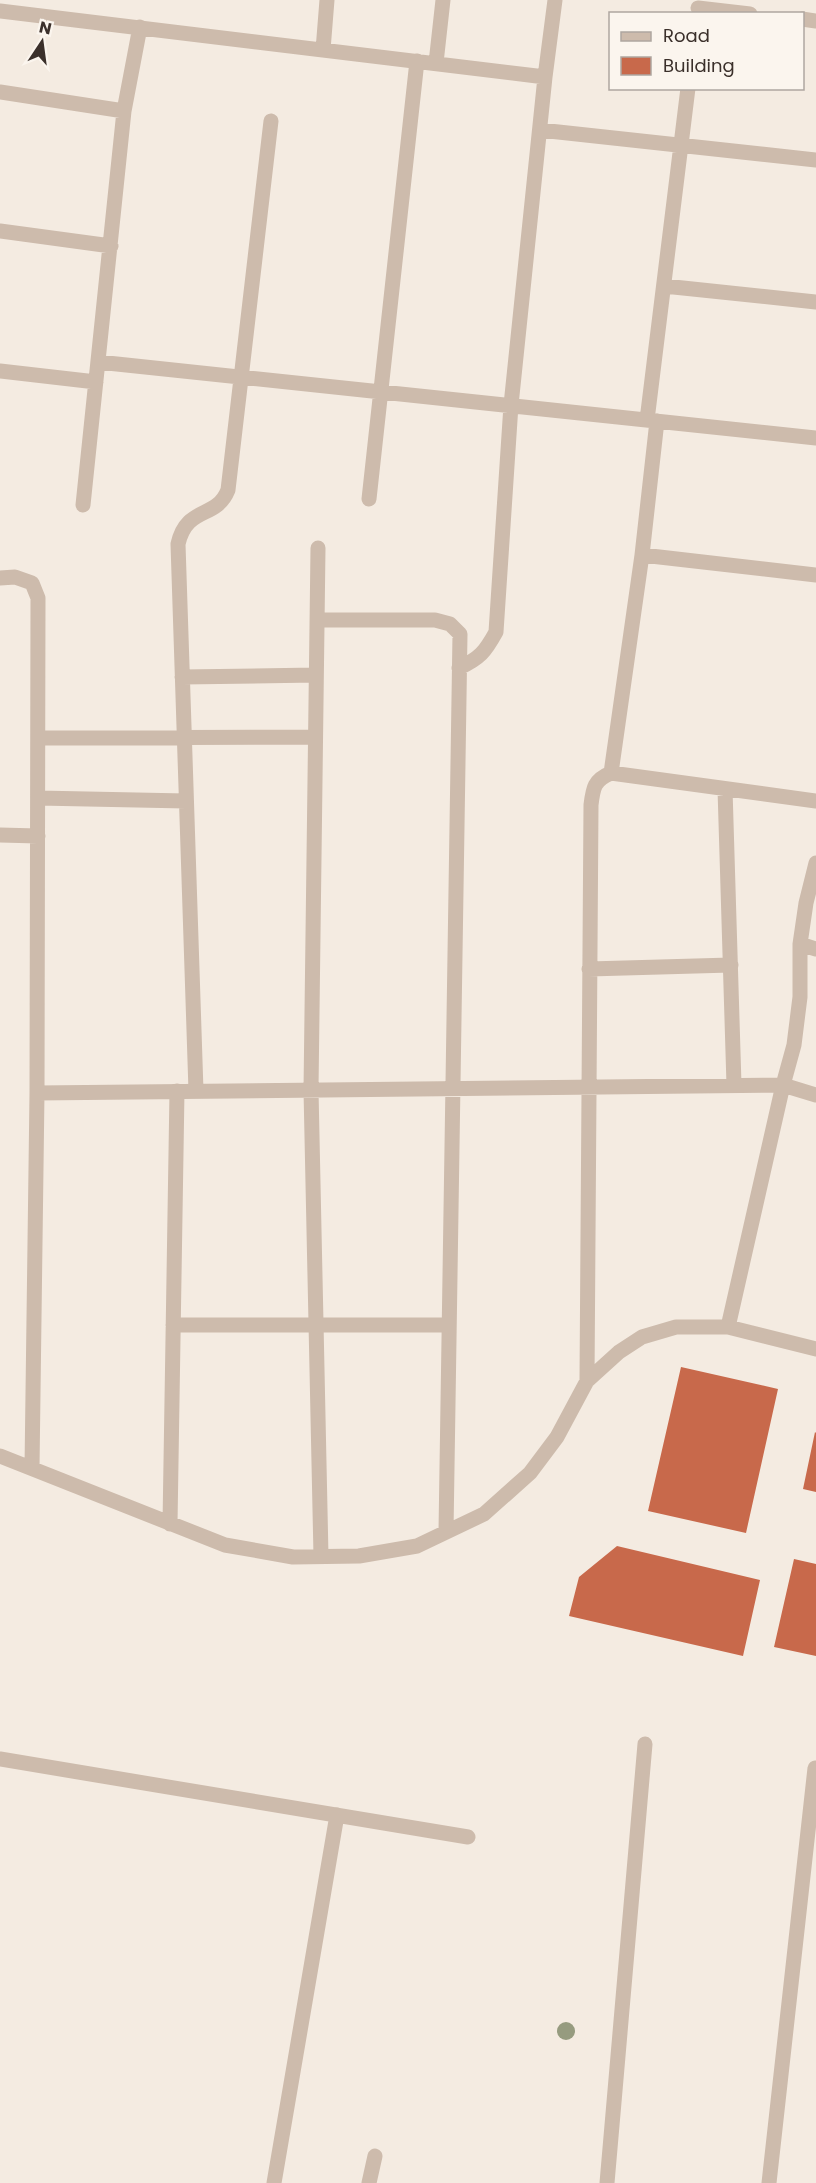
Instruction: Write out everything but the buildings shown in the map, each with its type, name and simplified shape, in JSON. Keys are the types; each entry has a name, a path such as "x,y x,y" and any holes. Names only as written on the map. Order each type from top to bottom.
{"street":[{"path":"323,50 327,0"},
{"path":"436,63 443,0"},
{"path":"459,668 475,660 485,651 496,632 511,405 555,0"},
{"path":"698,7 735,12"},
{"path":"0,11 545,77"},
{"path":"83,505 124,111 140,27"},
{"path":"369,499 417,61"},
{"path":"611,773 642,555 664,286 688,90"},
{"path":"0,92 124,111"},
{"path":"196,1091 178,544 181,532 189,520 224,501 228,490 272,121"},
{"path":"540,130 816,160"},
{"path":"0,231 111,246"},
{"path":"664,286 816,303"},
{"path":"98,362 816,438"},
{"path":"0,371 96,382"},
{"path":"318,548 311,1089 321,1556"},
{"path":"642,555 816,575"},
{"path":"0,578 15,577 32,583 38,598 37,1093 32,1468"},
{"path":"317,620 435,620 450,624 460,634 446,1532"},
{"path":"182,677 316,675"},
{"path":"38,738 315,737"},
{"path":"587,1381 589,969 593,787 599,778 611,773 816,801"},
{"path":"725,789 734,1085"},
{"path":"38,798 186,801"},
{"path":"0,835 38,836"},
{"path":"728,1327 783,1084 794,1045 800,997 800,944 806,903 816,863"},
{"path":"800,944 816,949"},
{"path":"589,969 731,965"},
{"path":"37,1093 783,1084 816,1095"},
{"path":"170,1524 177,1091"},
{"path":"173,1325 448,1324"},
{"path":"0,1456 225,1545 293,1557 358,1556 417,1546 484,1514 530,1473 557,1437 587,1381 619,1352 642,1337 676,1327 728,1327 816,1349"},
{"path":"607,2183 645,1744"},
{"path":"0,1759 468,1837"},
{"path":"769,2183 815,1768"},
{"path":"274,2183 337,1815"},
{"path":"369,2183 375,2156"}]}
